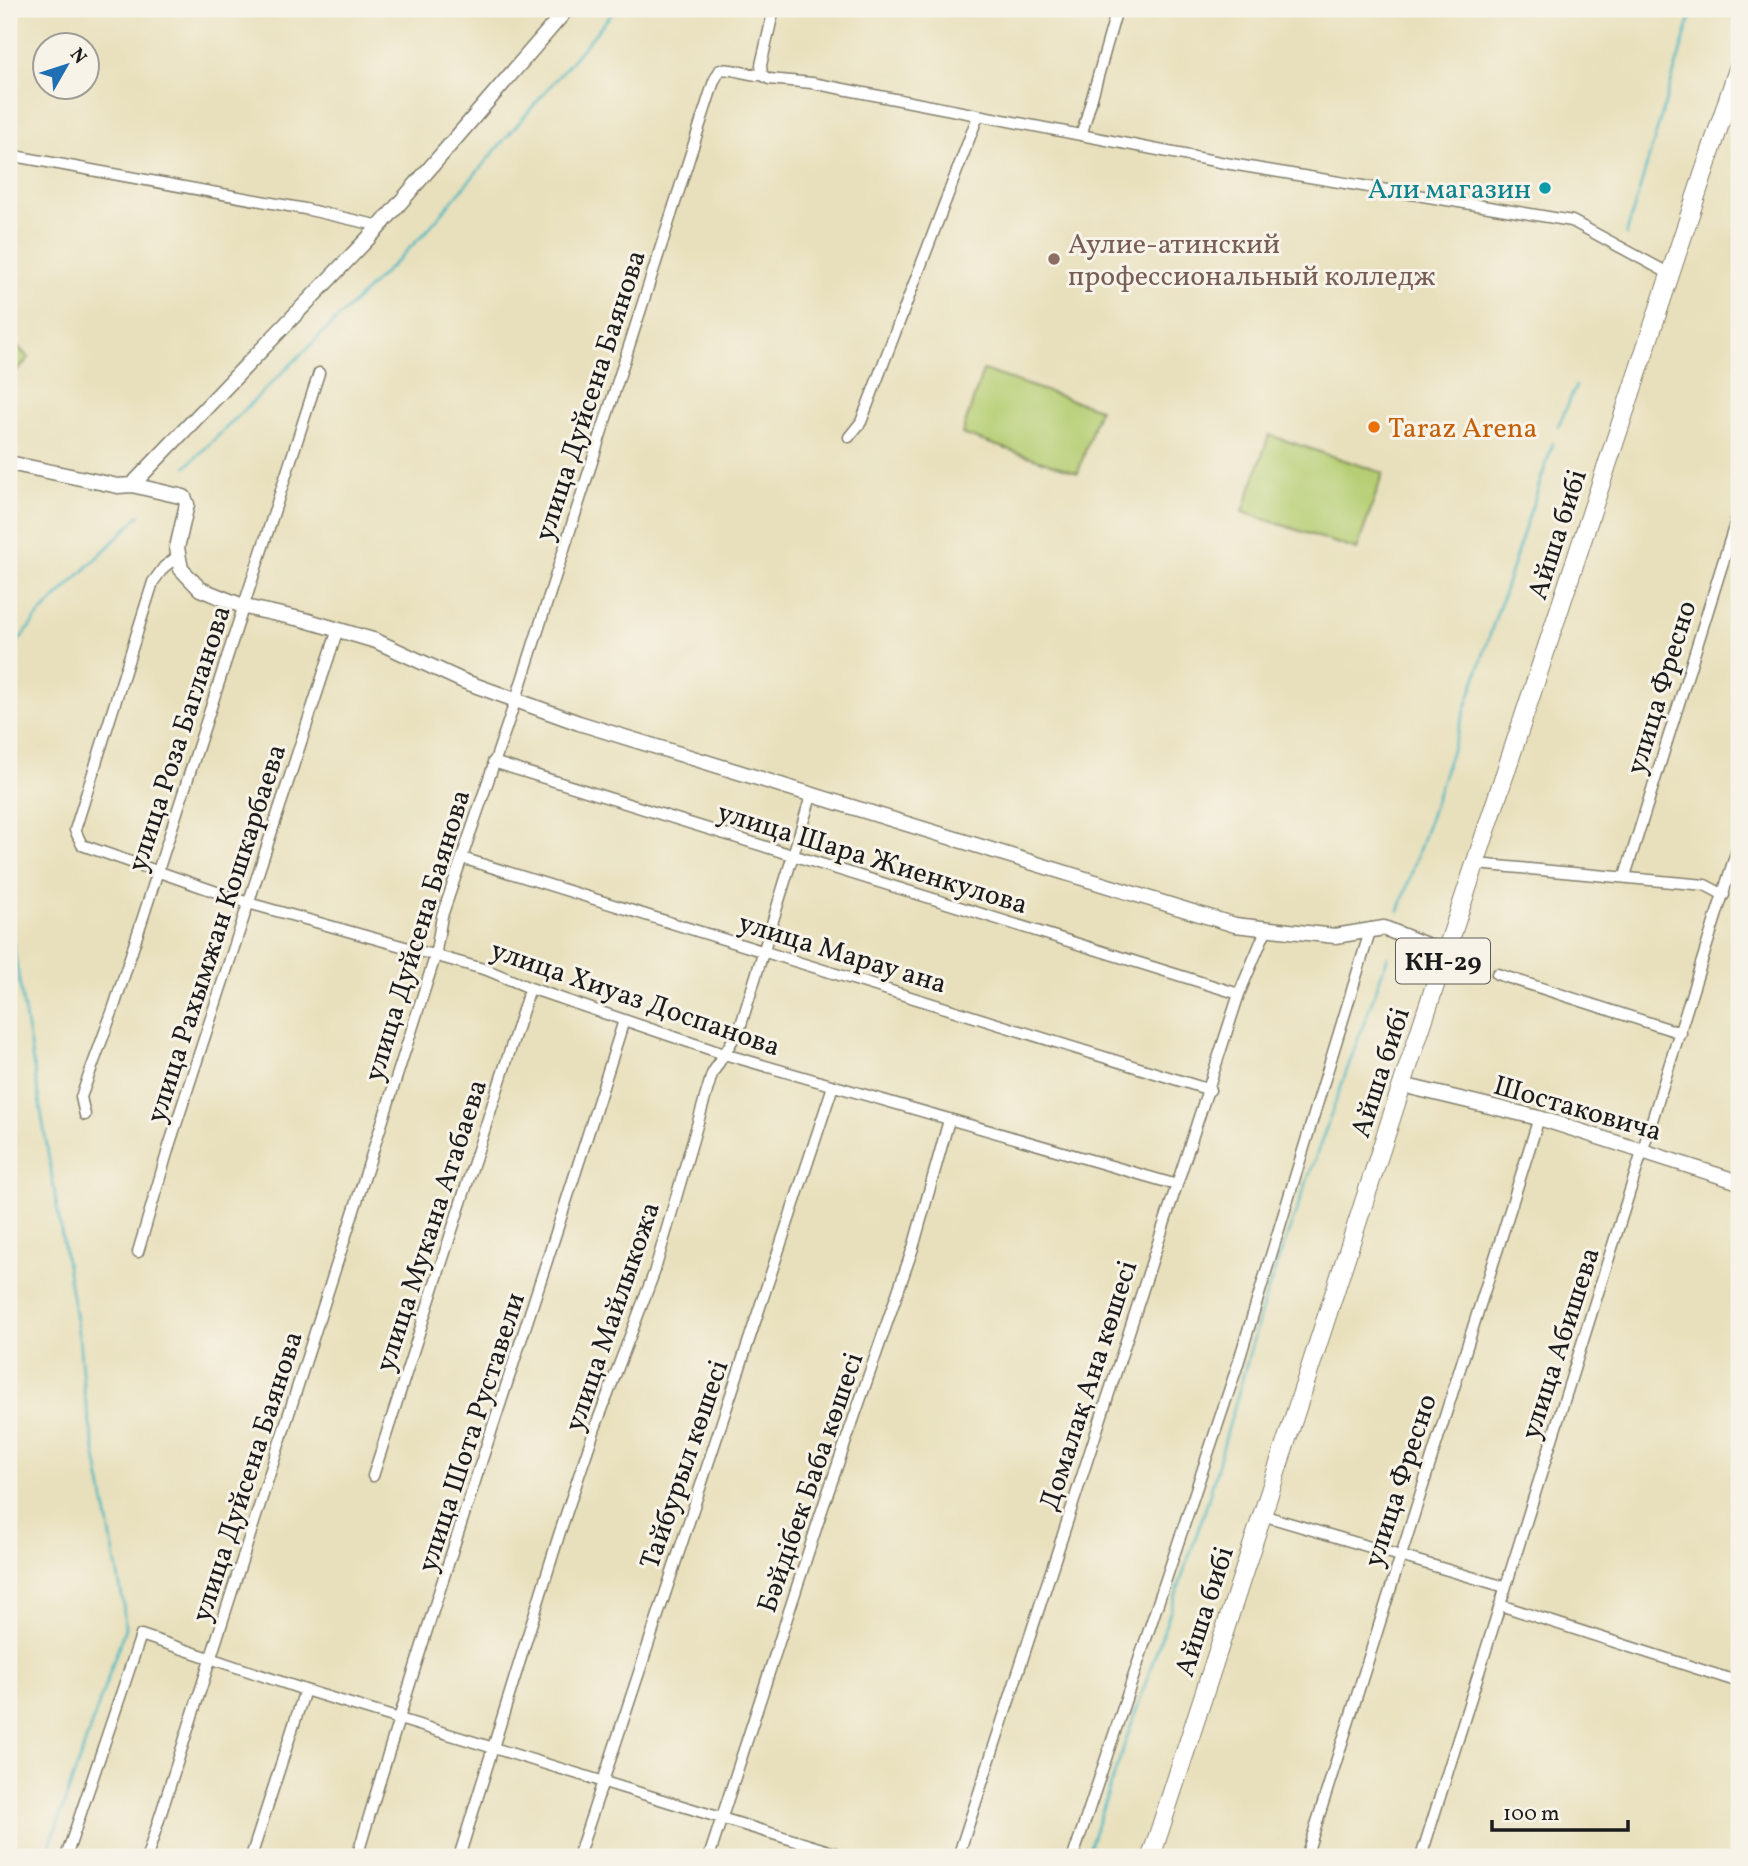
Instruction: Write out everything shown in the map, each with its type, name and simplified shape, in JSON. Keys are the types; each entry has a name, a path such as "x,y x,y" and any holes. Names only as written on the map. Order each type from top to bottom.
{"main road":[{"name":"Айша бибі","path":"1151,1857 1402,1085 1739,66"}],"street":[{"path":"132,485 380,226 567,9"},
{"path":"774,9 761,65 762,75 769,79 812,83 978,116 1082,133 1225,163 1580,223 1670,274"},
{"path":"1082,133 1117,9"},
{"name":"улица Дуйсена Баянова","path":"147,1857 435,957 442,916 516,699 714,81 720,71 725,69 748,76 762,75"},
{"path":"849,437 861,422 978,116"},
{"path":"9,155 292,206 380,226"},
{"name":"улица Роза Багланова","path":"85,1115 81,1097 158,873 319,373"},
{"path":"9,463 184,497 187,504 177,557 188,580 200,589 245,607 376,641 439,671 579,723 1235,925 1335,936 1378,928 1420,941 1446,953"},
{"name":"улица Фресно","path":"1625,876 1739,511"},
{"name":"улица Хиуаз Доспанова","path":"177,557 164,567 153,582 75,830 82,845 248,903 487,970 530,988 724,1054 1177,1185"},
{"name":"улица Рахымжан Кошкарбаева","path":"138,1252 338,629"},
{"name":"улица Шара Жиенкулова","path":"494,762 1239,994"},
{"name":"улица Майлыкожа","path":"459,1857 595,1428 654,1273 712,1074 740,1028 761,951 793,857 811,793"},
{"name":"улица Абишева","path":"1421,1857 1739,843"},
{"name":"улица Марау ана","path":"461,858 1210,1090"},
{"path":"1476,864 1705,885 1724,895"},
{"path":"1073,1857 1236,1370 1378,928"},
{"name":"Домалақ Ана көшесі","path":"958,1857 1210,1090 1239,994 1266,930"},
{"path":"1497,974 1681,1033"},
{"name":"улица Мукана Атабаева","path":"373,1476 530,988"},
{"name":"улица Шота Руставели","path":"357,1857 398,1718 548,1265 624,1020"},
{"name":"Шостаковича","path":"1402,1085 1539,1118 1739,1182"},
{"name":"Тайбурыл көшесі","path":"578,1857 833,1086"},
{"name":"улица Фресно","path":"1306,1857 1399,1554 1539,1118"},
{"name":"Бәйдібек Баба көшесі","path":"709,1857 819,1519 913,1248 949,1120"},
{"path":"1262,1515 1505,1587"},
{"path":"1500,1605 1739,1682"},
{"path":"66,1857 141,1635 305,1690 848,1857"},
{"path":"251,1857 305,1690"}],"green space":[{"path":"9,338 29,358 9,379"},
{"path":"983,370 1099,409 1078,473 962,434"},
{"path":"1269,435 1383,473 1357,550 1243,512"}],"waterway":[{"path":"186,467 423,235 616,9"},
{"path":"1626,235 1693,9"},
{"path":"1558,427 1576,386"},
{"path":"1399,911 1553,443"},
{"path":"9,653 39,615 140,515"},
{"path":"9,920 79,1338 84,1392 123,1602 125,1628 46,1857"},
{"path":"1086,1857 1206,1507 1265,1298 1388,956"}],"place":[{"name":"Али магазин","path":"1545,188"},
{"name":"Аулие-атинский профессиональный колледж","path":"1054,259"},
{"name":"Taraz Arena","path":"1374,427"}]}
